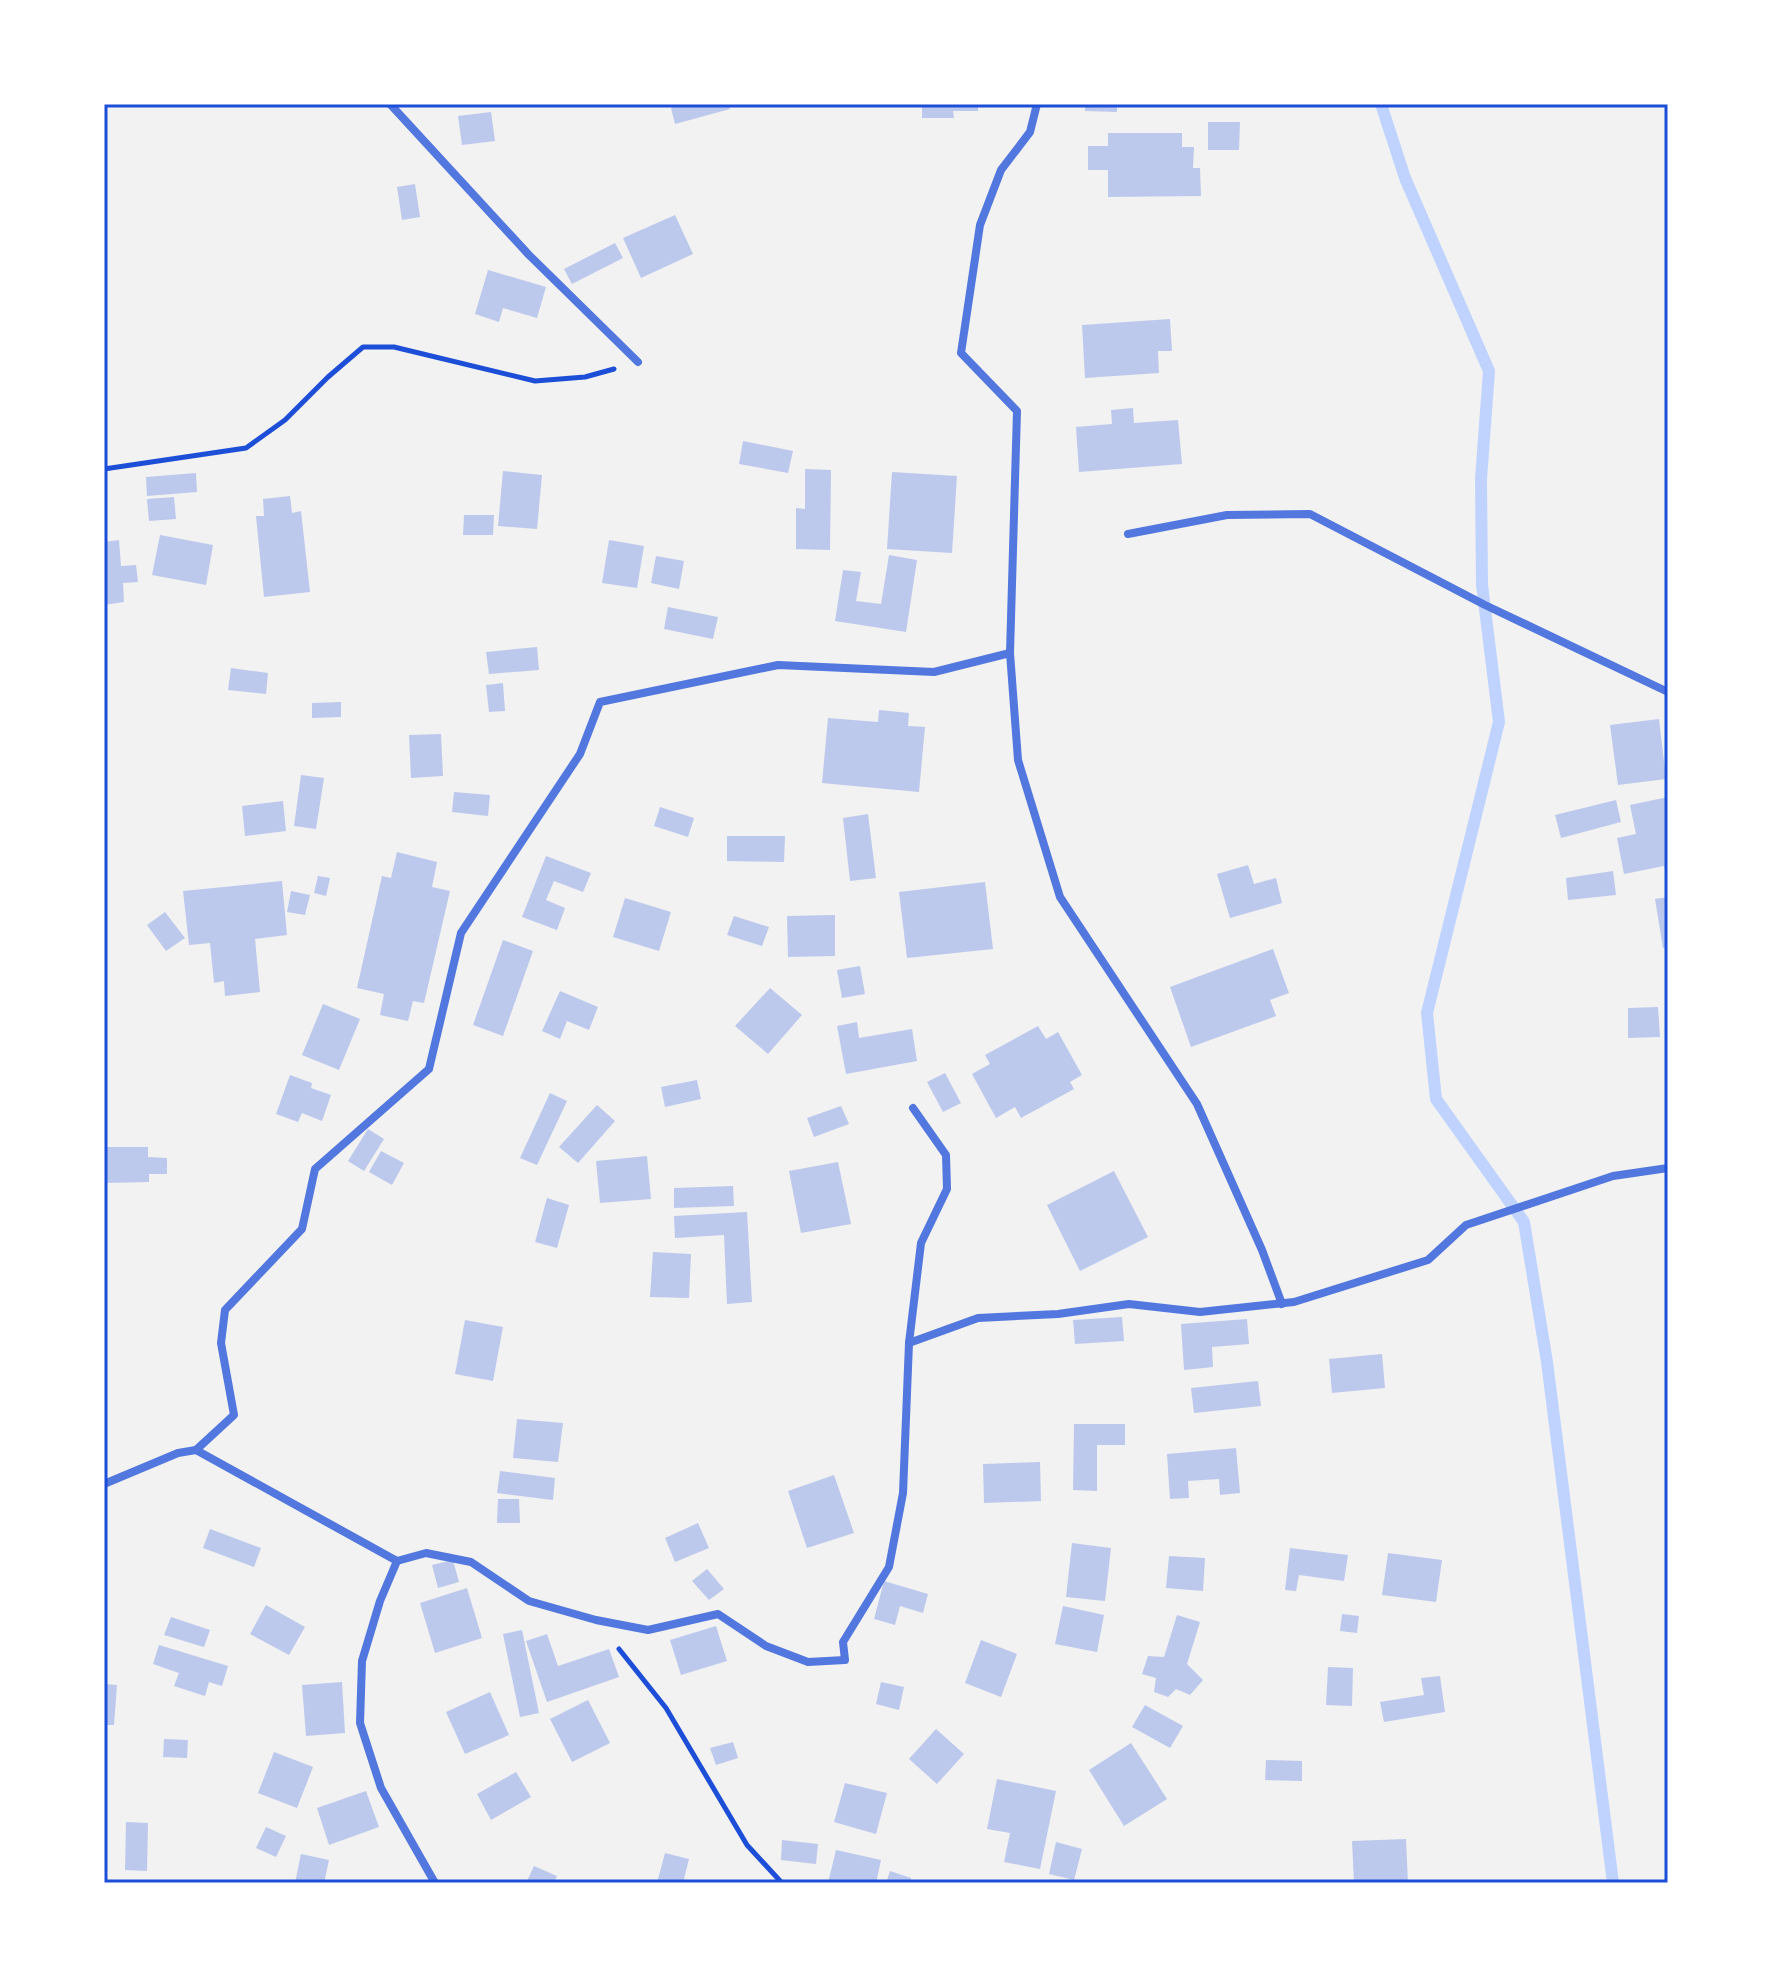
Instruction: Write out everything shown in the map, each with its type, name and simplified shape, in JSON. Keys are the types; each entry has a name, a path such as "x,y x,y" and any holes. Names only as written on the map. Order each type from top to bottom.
{"street":[{"path":"390,104 529,255 638,362"},
{"path":"1037,104 1030,132 1001,170 980,225 961,353 1017,411 1010,653 1018,760 1060,897 1197,1104 1262,1250 1282,1304"},
{"path":"1128,534 1227,515 1310,514 1485,605 1668,692"},
{"path":"104,1484 152,1463 196,1450 234,1415 221,1343 225,1310 302,1229 315,1169 429,1069 461,933 580,754 600,702 778,665 934,672 1010,653"},
{"path":"196,1450 397,1561 426,1553 471,1562 529,1601 596,1620 648,1630 718,1614 766,1646 808,1662 845,1660 843,1642 889,1567 903,1493 909,1343 921,1243 947,1189 946,1155 913,1108"},
{"path":"909,1343 978,1318 1058,1314 1129,1304 1200,1312 1294,1302 1428,1260 1466,1225 1613,1176 1668,1168"},
{"path":"397,1561 380,1601 362,1661 360,1723 381,1788 435,1883"}],"path":[{"path":"104,469 246,448 285,420 363,347 394,347 535,381 585,377 638,362"},
{"path":"596,1620 666,1708 747,1845 782,1883"}],"building":[{"path":"683,104 729,104 730,109 675,124 671,108"},
{"path":"922,104 978,104 978,111 953,111 954,118 922,118"},
{"path":"1085,104 1117,104 1117,112 1085,111"},
{"path":"491,112 495,141 462,145 458,116"},
{"path":"1208,122 1240,122 1239,150 1208,150"},
{"path":"1108,133 1182,133 1182,147 1194,147 1193,168 1200,168 1201,196 1108,197 1108,170 1088,170 1088,146 1108,146"},
{"path":"415,184 420,217 402,220 397,187"},
{"path":"675,215 693,254 641,278 623,238"},
{"path":"615,243 623,258 572,284 564,269"},
{"path":"488,270 546,287 537,318 503,308 499,322 475,314"},
{"path":"1170,319 1172,351 1158,351 1159,373 1085,378 1082,325"},
{"path":"1133,408 1134,423 1178,420 1182,464 1079,472 1076,427 1112,424 1111,410"},
{"path":"743,441 793,451 788,473 739,464"},
{"path":"805,469 831,470 830,550 796,549 796,508 805,509"},
{"path":"503,471 542,475 537,529 498,526"},
{"path":"892,472 957,476 952,553 887,549"},
{"path":"196,473 197,492 147,496 146,477"},
{"path":"290,496 292,513 301,511 310,592 264,597 256,516 264,516 263,499"},
{"path":"174,497 176,519 149,521 147,499"},
{"path":"464,515 494,515 493,535 463,535"},
{"path":"160,535 213,545 206,585 152,575"},
{"path":"119,540 121,566 136,565 138,582 123,583 124,602 104,605 104,542"},
{"path":"609,540 644,546 637,588 602,583"},
{"path":"889,555 917,560 906,632 835,621 843,570 861,572 856,601 881,604"},
{"path":"656,556 684,561 679,589 651,583"},
{"path":"668,607 718,617 713,639 664,629"},
{"path":"537,647 539,670 489,674 486,652"},
{"path":"231,668 268,673 266,694 228,690"},
{"path":"503,683 505,711 489,712 486,685"},
{"path":"341,702 341,717 312,718 312,703"},
{"path":"879,710 909,713 908,726 925,727 919,792 822,783 828,718 878,722"},
{"path":"1659,719 1666,779 1618,785 1610,725"},
{"path":"441,734 443,776 411,778 409,735"},
{"path":"301,775 324,778 316,829 294,826"},
{"path":"454,792 490,795 488,816 452,812"},
{"path":"1668,797 1668,877 1664,866 1624,874 1617,838 1636,834 1630,805"},
{"path":"1616,800 1621,822 1561,838 1555,815"},
{"path":"283,801 286,831 245,836 242,806"},
{"path":"660,807 694,818 688,837 654,826"},
{"path":"868,814 876,878 850,881 843,818"},
{"path":"727,836 785,836 784,862 727,861"},
{"path":"397,852 437,862 432,887 450,891 424,1003 413,1001 408,1021 380,1015 384,994 357,988 382,876 391,878"},
{"path":"546,856 591,873 583,892 554,881 546,900 565,908 557,930 522,917"},
{"path":"1248,865 1254,884 1276,878 1282,903 1230,918 1217,874"},
{"path":"1613,871 1616,895 1568,900 1566,878"},
{"path":"318,876 330,878 326,896 314,893"},
{"path":"282,881 287,935 255,939 260,992 225,996 224,981 214,983 210,943 189,945 183,891"},
{"path":"985,882 993,949 907,958 899,892"},
{"path":"291,891 310,895 305,915 287,912"},
{"path":"1668,897 1668,947 1663,948 1655,899"},
{"path":"625,898 671,912 659,951 613,937"},
{"path":"165,912 185,938 166,951 147,925"},
{"path":"835,915 835,956 788,957 787,916"},
{"path":"734,916 769,927 762,946 727,935"},
{"path":"503,940 533,951 503,1036 473,1025"},
{"path":"1273,949 1289,993 1270,1000 1276,1016 1191,1047 1170,987"},
{"path":"860,966 865,994 842,998 837,970"},
{"path":"770,988 802,1015 768,1054 735,1026"},
{"path":"560,991 598,1007 589,1030 567,1021 560,1039 542,1031"},
{"path":"323,1004 360,1019 339,1070 302,1055"},
{"path":"1658,1007 1660,1037 1628,1038 1628,1008"},
{"path":"857,1022 859,1038 912,1029 917,1061 846,1074 837,1026"},
{"path":"1038,1026 1046,1039 1058,1032 1082,1075 1070,1082 1074,1089 1021,1118 1015,1107 996,1118 972,1074 990,1064 985,1055"},
{"path":"945,1073 961,1103 943,1112 927,1082"},
{"path":"290,1075 312,1083 311,1088 331,1095 322,1121 302,1113 298,1122 276,1114"},
{"path":"697,1080 701,1099 665,1107 661,1087"},
{"path":"550,1093 567,1101 537,1165 520,1158"},
{"path":"597,1105 615,1121 578,1163 559,1147"},
{"path":"841,1106 849,1124 814,1137 807,1118"},
{"path":"368,1129 384,1139 364,1171 348,1161"},
{"path":"104,1147 148,1147 148,1157 167,1158 167,1174 149,1174 149,1182 104,1183"},
{"path":"381,1151 404,1163 392,1185 369,1172"},
{"path":"647,1156 651,1199 600,1203 596,1161"},
{"path":"838,1162 851,1224 801,1233 789,1171"},
{"path":"1114,1171 1148,1237 1080,1271 1047,1205"},
{"path":"733,1186 734,1206 674,1208 674,1188"},
{"path":"547,1198 569,1205 557,1248 535,1242"},
{"path":"747,1212 752,1302 727,1304 724,1235 675,1238 674,1216"},
{"path":"653,1252 691,1254 689,1298 650,1297"},
{"path":"1122,1317 1124,1341 1075,1344 1073,1320"},
{"path":"1247,1319 1249,1344 1212,1347 1213,1367 1184,1370 1181,1324"},
{"path":"465,1320 503,1327 493,1381 455,1374"},
{"path":"1382,1354 1385,1388 1332,1393 1329,1359"},
{"path":"1258,1381 1261,1406 1194,1413 1191,1388"},
{"path":"517,1419 563,1423 558,1462 513,1458"},
{"path":"1074,1424 1125,1424 1125,1445 1097,1445 1097,1491 1073,1490"},
{"path":"1236,1448 1240,1493 1220,1495 1219,1479 1188,1481 1189,1498 1170,1499 1167,1454"},
{"path":"1040,1462 1041,1501 984,1503 983,1464"},
{"path":"500,1471 555,1478 553,1500 497,1493"},
{"path":"834,1475 854,1533 807,1548 788,1491"},
{"path":"498,1499 519,1499 520,1523 497,1523"},
{"path":"698,1523 709,1548 675,1562 665,1538"},
{"path":"210,1529 261,1548 254,1567 203,1548"},
{"path":"1072,1543 1111,1548 1105,1601 1066,1597"},
{"path":"1290,1548 1348,1555 1344,1581 1299,1575 1296,1591 1285,1590"},
{"path":"1388,1553 1442,1560 1436,1602 1382,1595"},
{"path":"1169,1556 1205,1558 1203,1591 1166,1588"},
{"path":"453,1560 459,1582 438,1588 432,1565"},
{"path":"707,1569 724,1589 709,1600 692,1581"},
{"path":"884,1581 928,1594 923,1613 900,1606 895,1625 874,1619"},
{"path":"467,1588 482,1638 435,1653 420,1603"},
{"path":"266,1605 305,1627 289,1655 250,1634"},
{"path":"1063,1606 1104,1615 1097,1652 1055,1644"},
{"path":"1342,1614 1359,1616 1357,1633 1340,1631"},
{"path":"1177,1615 1200,1622 1187,1664 1203,1680 1190,1695 1176,1689 1168,1697 1154,1692 1156,1678 1142,1674 1148,1656 1164,1657"},
{"path":"171,1617 210,1630 204,1647 164,1635"},
{"path":"716,1626 727,1661 681,1675 670,1640"},
{"path":"522,1630 539,1713 520,1717 503,1634"},
{"path":"547,1634 558,1666 609,1649 619,1677 547,1702 526,1641"},
{"path":"981,1640 1017,1654 1001,1697 965,1683"},
{"path":"159,1645 228,1666 222,1686 209,1682 205,1696 174,1686 179,1673 153,1664"},
{"path":"1328,1667 1353,1668 1352,1706 1326,1705"},
{"path":"1440,1676 1445,1712 1384,1722 1380,1702 1424,1695 1421,1678"},
{"path":"342,1682 345,1733 306,1736 302,1685"},
{"path":"881,1682 904,1687 899,1710 876,1704"},
{"path":"104,1684 117,1685 114,1725 104,1725"},
{"path":"490,1692 509,1735 465,1754 446,1712"},
{"path":"588,1700 610,1743 572,1762 550,1719"},
{"path":"1145,1705 1183,1726 1170,1748 1132,1727"},
{"path":"936,1729 964,1754 937,1784 909,1759"},
{"path":"164,1739 188,1740 187,1758 163,1757"},
{"path":"733,1742 738,1758 716,1765 710,1748"},
{"path":"1131,1743 1167,1799 1124,1826 1089,1770"},
{"path":"274,1752 313,1767 297,1808 258,1793"},
{"path":"1266,1760 1302,1761 1302,1781 1265,1780"},
{"path":"516,1772 531,1797 491,1820 477,1794"},
{"path":"997,1779 1056,1791 1040,1869 1004,1862 1010,1833 987,1829"},
{"path":"845,1783 887,1793 876,1834 834,1822"},
{"path":"366,1791 379,1827 329,1845 317,1808"},
{"path":"126,1822 148,1823 147,1871 125,1870"},
{"path":"266,1827 286,1836 276,1857 256,1848"},
{"path":"1406,1839 1408,1883 1354,1883 1352,1841"},
{"path":"782,1840 818,1844 816,1864 781,1860"},
{"path":"1056,1842 1082,1849 1074,1880 1049,1874"},
{"path":"836,1850 881,1860 876,1883 828,1883"},
{"path":"665,1853 689,1859 683,1883 657,1883"},
{"path":"301,1854 329,1860 324,1883 295,1883"},
{"path":"534,1866 557,1876 554,1883 526,1883"},
{"path":"890,1871 911,1878 910,1883 886,1883"}],"waterway":[{"path":"1381,104 1405,178 1489,371 1481,479 1482,585 1499,722 1427,1013 1436,1099 1524,1222 1547,1362 1613,1883"}]}
